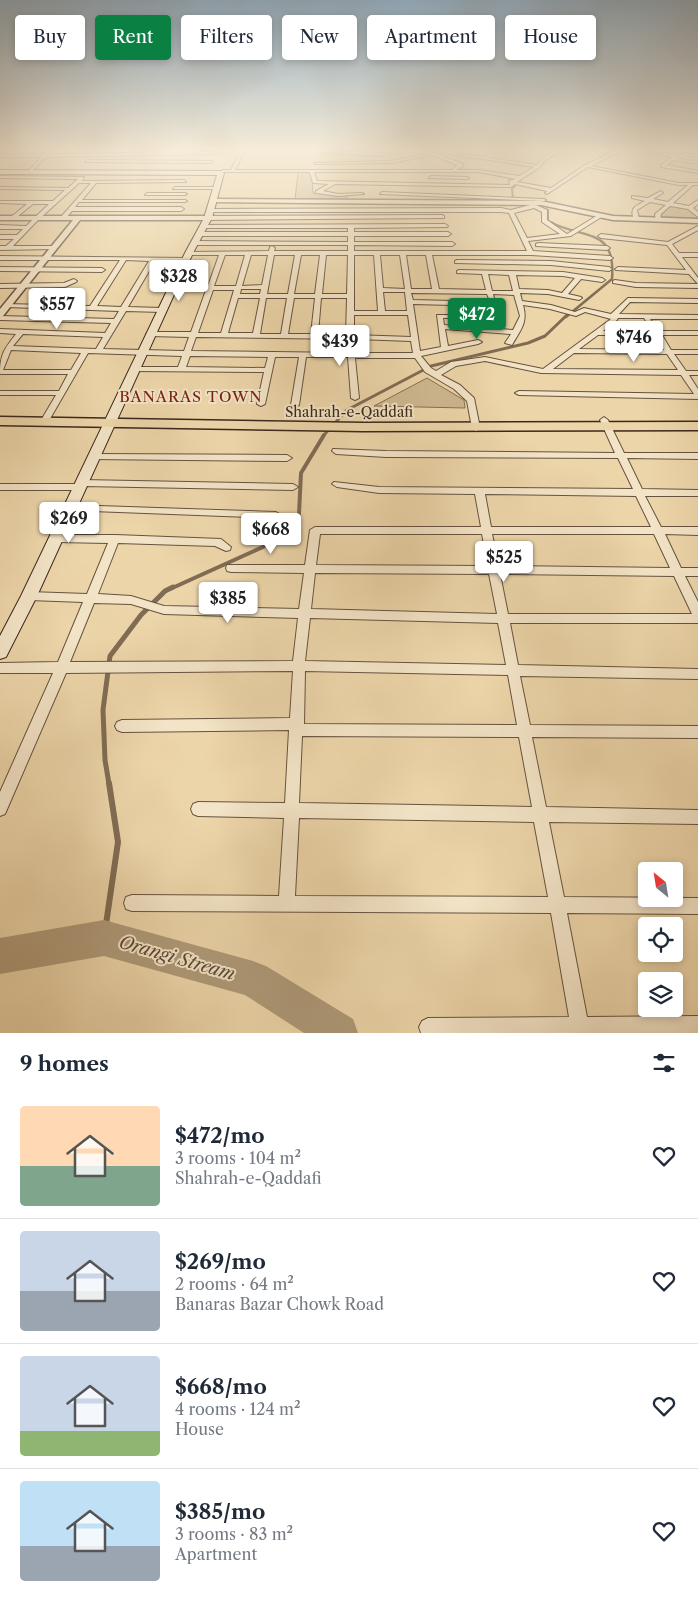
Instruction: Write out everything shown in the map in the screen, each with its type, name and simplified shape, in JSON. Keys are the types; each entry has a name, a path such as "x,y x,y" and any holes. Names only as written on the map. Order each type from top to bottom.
{"main road":[{"path":"0,652 29,596 150,334 207,218 214,198"},
{"name":"Shahrah-e-Qaddafi","path":"0,413 46,418"},
{"name":"Shahrah-e-Qaddafi","path":"0,421 46,418 111,418 208,422 476,424 698,420"},
{"name":"Shahrah-e-Qaddafi","path":"606,423 698,426"}],"street":[{"path":"8,248 59,198"},
{"path":"62,219 81,198"},
{"path":"177,218 187,198"},
{"path":"207,218 284,201 358,198"},
{"path":"364,198 379,202 545,202 600,216 697,222"},
{"path":"376,226 376,210 380,198"},
{"path":"510,198 529,203 545,202"},
{"path":"543,198 545,202"},
{"path":"640,198 690,208"},
{"path":"636,218 635,209 652,198"},
{"path":"658,220 658,214 675,198"},
{"path":"78,201 185,201"},
{"path":"256,336 273,243 284,201"},
{"path":"690,208 698,201"},
{"path":"0,202 54,203"},
{"path":"13,218 32,202"},
{"path":"436,202 455,253 462,292"},
{"path":"207,218 282,210 511,212 534,206 545,211 544,221 564,235"},
{"path":"690,208 697,222"},
{"path":"71,209 181,209"},
{"path":"511,212 531,253"},
{"path":"526,242 576,232 600,216"},
{"path":"0,218 442,217"},
{"path":"207,218 278,226 445,226"},
{"path":"207,218 276,234 448,234"},
{"path":"0,314 77,219"},
{"path":"669,244 697,222"},
{"path":"351,226 350,312 355,398"},
{"path":"0,227 28,228"},
{"path":"0,236 19,237"},
{"path":"601,236 636,238 669,244 694,275"},
{"path":"526,242 607,248"},
{"path":"194,243 452,244"},
{"path":"0,248 53,248"},
{"path":"0,258 154,258 223,254 531,253 610,258"},
{"path":"181,369 223,254"},
{"path":"224,336 248,254"},
{"path":"284,336 298,254"},
{"path":"314,337 323,254"},
{"path":"377,254 382,313"},
{"path":"403,254 416,355 429,370 457,387 471,400 476,424"},
{"path":"429,254 436,291"},
{"path":"678,255 698,255"},
{"path":"92,308 125,258"},
{"path":"98,351 154,258"},
{"path":"457,262 551,263 608,269"},
{"path":"694,275 698,267"},
{"path":"0,269 102,270"},
{"path":"618,269 694,275"},
{"path":"459,272 536,273 580,276 602,280"},
{"path":"485,272 497,334"},
{"path":"509,343 523,316 512,273"},
{"path":"536,273 540,292"},
{"path":"564,294 580,276"},
{"path":"0,279 65,286 74,281"},
{"path":"615,282 636,285 698,286"},
{"path":"0,286 25,283"},
{"path":"172,289 265,288"},
{"path":"380,290 540,292 564,294 579,298"},
{"path":"236,296 350,296"},
{"path":"545,371 615,319 613,316 628,300 698,301"},
{"path":"409,302 492,304"},
{"path":"519,302 551,307 576,314 584,310 613,316 698,317"},
{"path":"7,305 162,310"},
{"path":"350,312 410,313"},
{"path":"445,348 439,316 494,317"},
{"path":"646,317 698,396"},
{"path":"0,318 115,321"},
{"path":"441,327 497,334 515,332"},
{"path":"0,331 107,335"},
{"path":"21,332 8,348 0,370 74,372"},
{"path":"598,333 698,333"},
{"path":"150,334 414,339"},
{"path":"8,348 303,355 416,355 478,342"},
{"path":"46,418 86,351"},
{"path":"571,351 698,352"},
{"path":"261,404 272,354"},
{"path":"295,405 303,355"},
{"path":"429,370 485,359 545,371 698,373"},
{"path":"134,369 268,370"},
{"path":"0,393 62,392"},
{"path":"519,393 698,396"},
{"path":"606,423 698,614"},
{"path":"336,451 386,454 698,456"},
{"path":"93,457 287,458"},
{"path":"338,484 378,490 698,493"},
{"path":"0,487 80,485 293,487"},
{"path":"479,490 580,1025"},
{"path":"69,508 276,516"},
{"path":"287,903 300,666 315,530 698,531"},
{"path":"56,538 217,542 226,547"},
{"path":"0,809 115,539"},
{"path":"231,568 698,572"},
{"path":"29,596 132,600 150,607 305,613 503,619 698,618"},
{"path":"0,668 300,666 698,674"},
{"path":"122,726 698,732"},
{"path":"198,809 698,817"},
{"path":"132,903 698,906"},
{"path":"428,1027 698,1025"}],"shaded area":[{"path":"295,198 347,198 347,200 295,200"},
{"path":"669,204 690,208 698,215 698,221 658,220 658,214"},
{"path":"427,378 464,400 465,408 374,406"}],"waterway":[{"path":"513,198 520,202"},
{"path":"544,209 548,210 548,221 553,223"},
{"path":"550,222 596,238 609,251 612,262 612,279 566,317"},
{"path":"323,436 347,410 431,366 528,343 545,336 567,315"},
{"path":"170,589 263,547 299,514 301,473 324,435"},
{"path":"109,784 105,760 103,710 110,656 141,615 165,591 173,587"},
{"path":"104,938 118,842 109,783"},
{"name":"Orangi Stream","path":"0,956 104,938 253,979 339,1033"}],"district":[{"name":"BANARAS TOWN","path":"191,397"}]}
